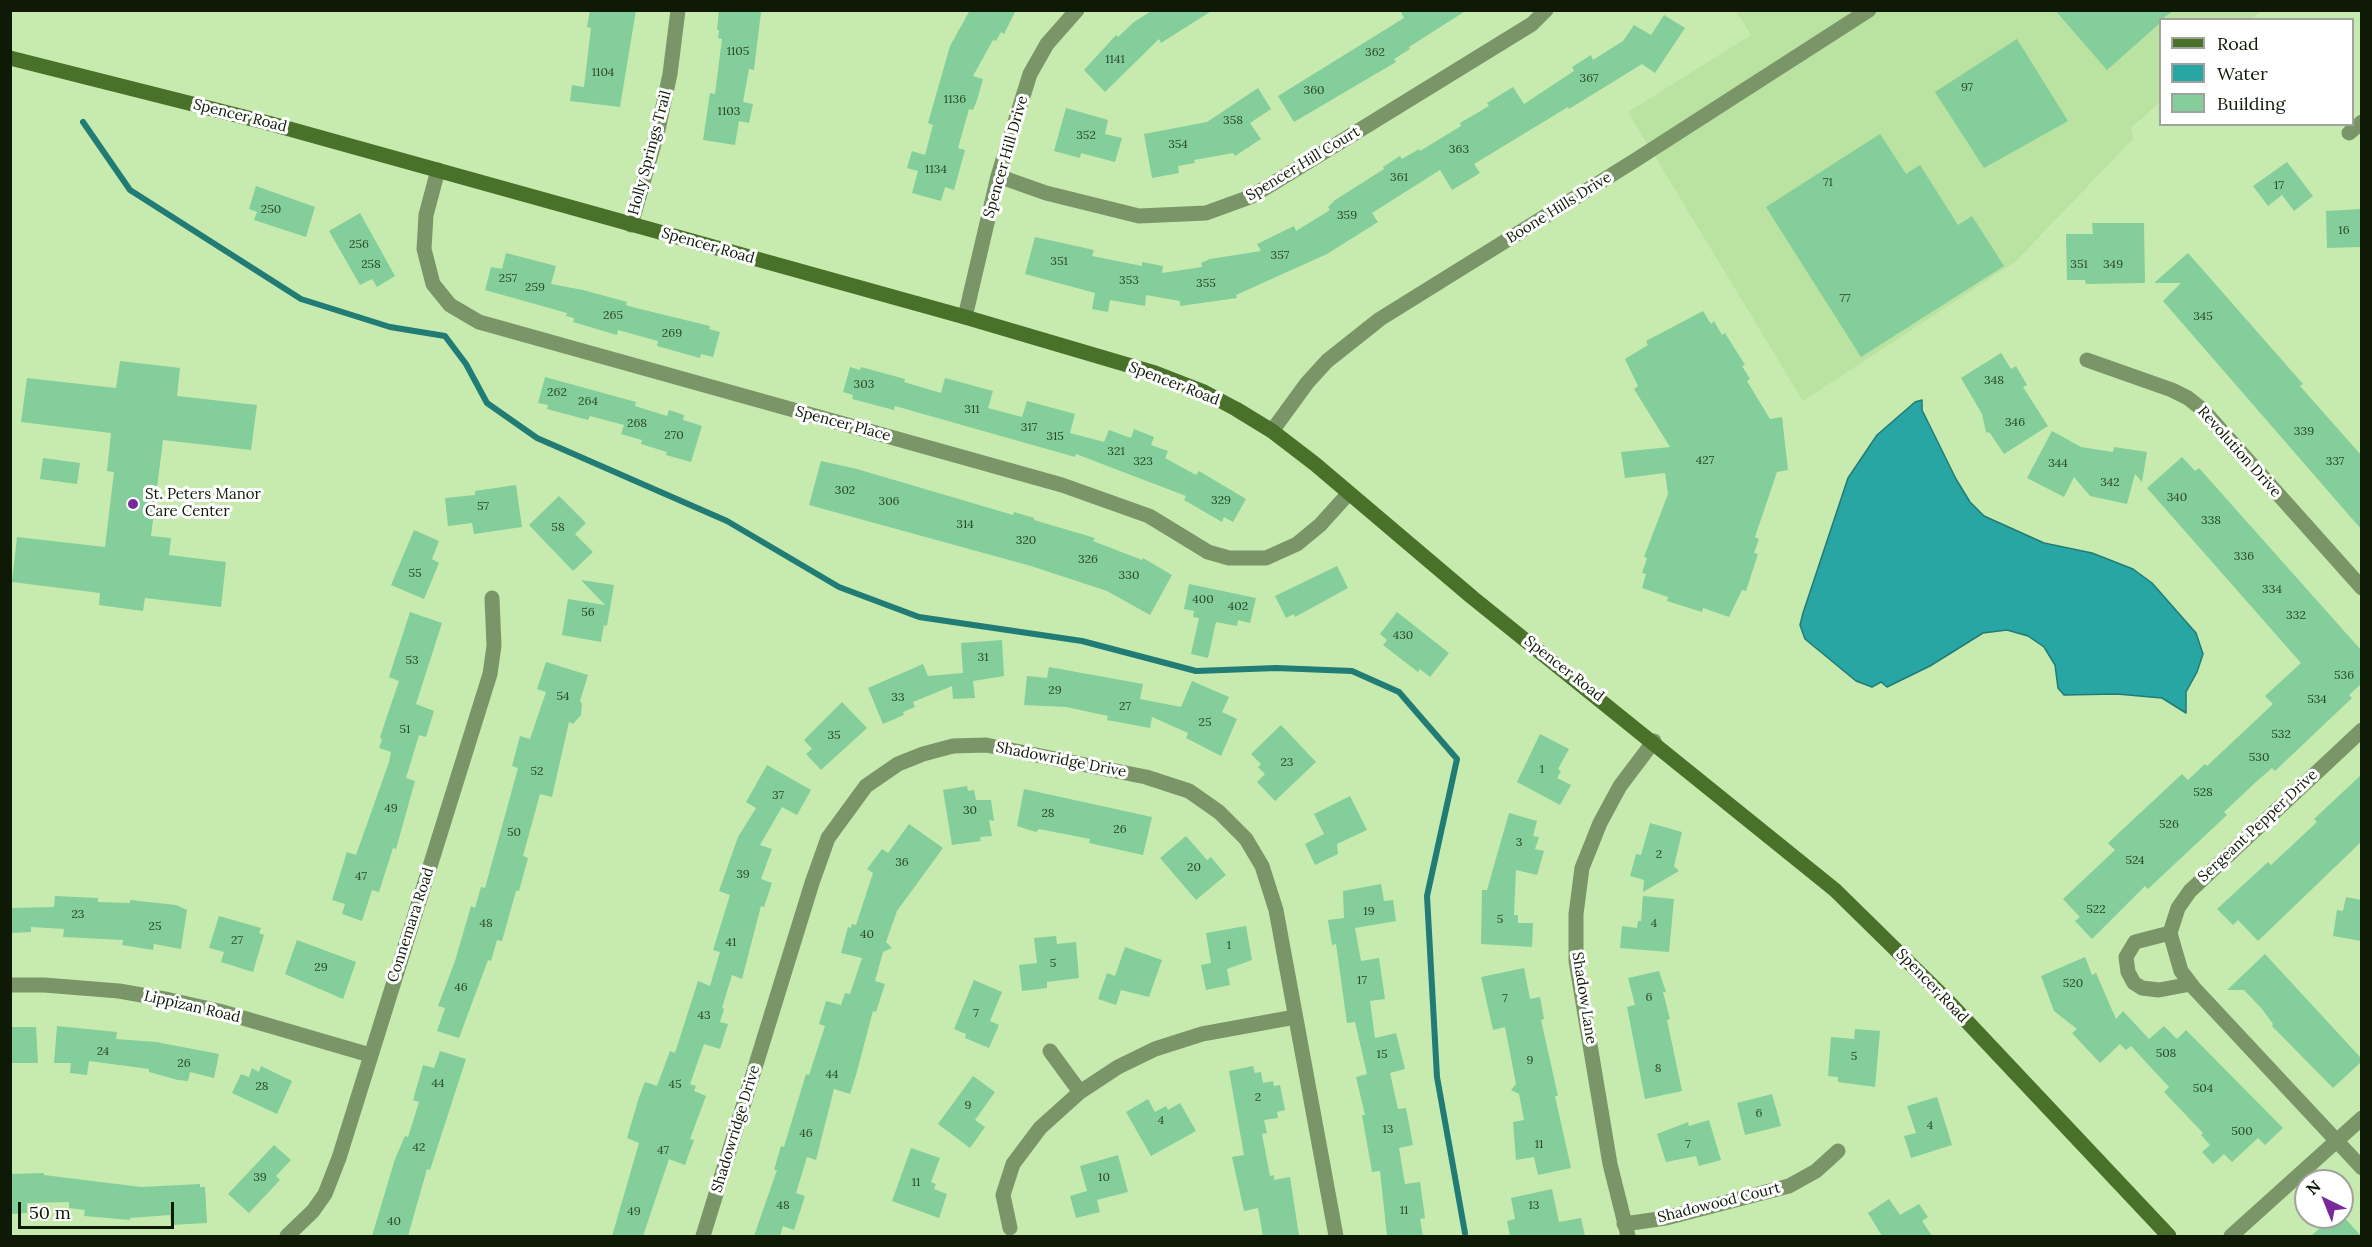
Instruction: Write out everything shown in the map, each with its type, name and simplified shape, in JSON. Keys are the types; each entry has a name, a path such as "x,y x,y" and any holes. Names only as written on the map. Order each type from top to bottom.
{"main road":[{"name":"Spencer Road","path":"10,58 267,123 965,317 1155,373 1204,392 1272,431 1473,597 1798,858 1875,927 2169,1236"}],"street":[{"name":"Holly Springs Trail","path":"631,225 658,130 670,74 678,10"},
{"name":"Spencer Hill Drive","path":"965,317 998,176 1030,74 1047,44 1077,10"},
{"name":"Spencer Hill Court","path":"998,176 1046,193 1139,216 1206,213 1250,197 1272,184 1532,24 1546,10"},
{"name":"Boone Hills Drive","path":"1272,431 1306,383 1327,361 1380,319 1624,168 1869,10"},
{"path":"2349,133 2361,122"},
{"name":"Spencer Place","path":"438,170 426,215 424,249 433,284 450,305 479,322 1062,485 1149,516 1208,552 1229,558 1266,558 1297,544 1320,525 1349,493"},
{"name":"Revolution Drive","path":"2087,360 2172,390 2196,404 2361,588"},
{"name":"Connemara Road","path":"287,1236 313,1211 325,1194 339,1158 490,674 494,646 492,598"},
{"name":"Sergeant Pepper Drive","path":"2170,933 2178,908 2190,891 2361,730"},
{"name":"Shadow Lane","path":"1626,1230 1610,1164 1576,961 1576,914 1582,868 1600,823 1620,786 1654,741"},
{"name":"Shadowridge Drive","path":"703,1236 828,838 866,786 898,764 953,746 986,745 1146,777 1189,791 1226,819 1245,839 1262,866 1276,910 1336,1236"},
{"path":"2191,984 2159,990 2142,988 2134,983 2128,972 2126,957 2135,942 2170,933 2181,970 2191,984 2361,1168"},
{"name":"Lippizan Road","path":"10,985 44,985 119,991 170,1000 219,1011 370,1055"},
{"path":"1010,1228 1003,1195 1012,1164 1040,1128 1080,1092 1118,1067 1155,1049 1202,1034 1295,1017"},
{"path":"1050,1051 1080,1092"},
{"path":"2231,1236 2361,1118"},
{"name":"Shadowood Court","path":"1626,1230 1789,1186 1816,1171 1838,1151"}],"shaded area":[{"path":"1736,11 2262,11 2253,18 2159,18 2159,103 2131,128 2133,139 2015,262 1803,401 1628,112 1751,35"}],"water":[{"path":"1922,400 1922,410 1956,479 1970,502 1984,516 2044,543 2092,553 2133,569 2152,583 2196,633 2203,654 2197,672 2186,692 2186,713 2162,698 2117,694 2064,695 2058,688 2055,665 2044,647 2028,636 2007,630 1983,633 1930,666 1887,687 1881,682 1872,687 1856,681 1805,639 1800,625 1803,613 1848,478 1877,435 1915,402"}],"building":[{"path":"590,10 636,10 620,107 570,101 572,85 584,87 591,28 587,27"},
{"path":"719,10 761,12 754,70 749,69 743,102 753,104 749,123 739,121 735,145 703,140 710,93 715,94 722,39 718,38 719,30 717,30"},
{"path":"970,10 1016,10 1004,34 1001,32 996,41 993,40 973,76 983,79 973,110 969,109 958,148 965,150 954,190 945,187 941,201 912,193 918,171 907,168 912,151 925,155 933,125 928,123 950,46"},
{"path":"1153,10 1213,10 1161,43 1159,39 1105,92 1084,70 1116,35 1118,37 1134,22"},
{"path":"1400,10 1467,10 1409,47 1410,49 1394,59 1396,62 1294,122 1278,96 1404,18"},
{"path":"2055,10 2175,10 2159,18 2159,24 2107,70"},
{"path":"1664,15 1685,28 1655,73 1642,64 1474,164 1480,173 1452,190 1440,170 1372,213 1378,222 1327,254 1236,295 1237,298 1180,306 1180,301 1146,295 1145,306 1110,300 1108,312 1092,309 1095,293 1025,274 1035,237 1094,250 1092,256 1142,266 1142,262 1163,266 1162,273 1202,267 1201,263 1210,259 1261,251 1257,244 1294,226 1296,231 1330,210 1328,207 1335,200 1384,169 1383,167 1400,156 1402,159 1419,149 1420,151 1461,126 1460,123 1489,106 1487,103 1513,87 1524,104 1574,71 1572,67 1591,55 1593,60 1623,41 1634,25 1651,35"},
{"path":"2017,39 2068,121 1984,168 1935,92"},
{"path":"1258,88 1271,109 1250,123 1261,139 1235,156 1233,153 1194,160 1195,163 1178,166 1179,173 1152,178 1144,134 1207,122"},
{"path":"1066,108 1108,120 1105,134 1122,138 1115,162 1081,153 1080,158 1054,151"},
{"path":"1880,134 1906,174 1920,165 1958,225 1972,216 2004,266 1861,357 1766,207"},
{"path":"2287,162 2313,196 2294,211 2282,195 2268,206 2253,186"},
{"path":"256,186 315,207 306,237 254,220 257,212 249,209"},
{"path":"2361,209 2361,247 2327,248 2326,211"},
{"path":"360,213 395,276 377,287 372,279 360,285 329,231"},
{"path":"2092,223 2144,223 2145,283 2086,284 2085,280 2067,280 2066,234 2093,234"},
{"path":"506,253 556,266 551,284 583,290 627,302 626,305 636,308 710,326 709,329 720,332 713,357 701,354 700,358 657,346 658,341 618,330 617,335 573,322 574,318 566,316 567,313 485,290 491,267 502,269"},
{"path":"2188,253 2303,384 2300,386 2361,455 2361,529 2163,301 2181,283 2154,283"},
{"path":"1703,311 1711,324 1714,321 1722,335 1725,333 1745,365 1742,366 1750,379 1747,381 1770,419 1782,417 1788,470 1777,472 1755,537 1759,539 1754,553 1758,554 1746,591 1742,590 1729,617 1703,608 1702,612 1667,601 1668,597 1642,588 1646,574 1642,573 1647,558 1644,557 1668,494 1665,473 1625,478 1621,452 1670,447 1634,389 1638,386 1625,359 1648,345 1646,341"},
{"path":"2001,353 2011,369 2016,366 2027,385 2023,387 2048,426 2004,454 1990,433 1986,432 1982,414 1961,378"},
{"name":"St. Peters Manor Care Center","path":"120,361 180,368 177,396 257,405 251,450 163,440 151,536 171,538 169,555 226,562 221,607 145,598 143,611 99,605 100,593 12,582 17,537 105,547 114,472 107,471 111,433 21,422 27,378 116,388"},
{"path":"850,367 860,370 861,367 905,379 904,382 941,393 945,378 993,391 988,408 1022,417 1027,401 1075,414 1070,433 1104,442 1109,430 1131,438 1134,429 1154,437 1151,445 1168,451 1165,458 1196,475 1199,471 1246,499 1233,522 1224,517 1222,522 1184,500 1186,496 1076,454 1075,457 895,406 894,410 852,399 853,395 843,392"},
{"path":"545,377 636,402 635,406 667,416 669,410 684,415 683,420 702,426 691,462 666,455 667,452 641,444 642,440 621,434 624,425 590,416 588,420 547,409 548,405 538,403"},
{"path":"2052,431 2081,447 2113,452 2114,447 2147,452 2142,482 2135,474 2127,504 2090,496 2074,477 2064,497 2027,478"},
{"path":"2182,457 2195,471 2199,468 2361,650 2361,684 2349,695 2352,698 2275,771 2272,768 2256,782 2224,812 2227,815 2148,889 2145,886 2092,939 2075,921 2080,917 2063,899 2115,850 2108,843 2182,774 2188,780 2205,764 2207,766 2273,704 2265,696 2301,663 2147,488"},
{"path":"43,458 80,463 77,484 40,479"},
{"path":"821,461 857,469 1013,515 1014,512 1034,518 1034,520 1095,538 1093,541 1142,560 1143,558 1172,575 1150,615 1107,591 1031,566 809,505"},
{"path":"516,485 522,527 474,534 472,523 448,526 445,498 475,495 475,491"},
{"path":"559,496 586,523 575,534 593,552 573,571 529,525"},
{"path":"414,530 439,541 432,559 439,563 424,599 391,585"},
{"path":"1337,566 1348,588 1295,617 1294,614 1286,618 1275,596"},
{"path":"581,580 614,585 607,626 604,625 601,642 562,635 568,599 605,605"},
{"path":"1189,584 1256,598 1250,623 1238,620 1237,626 1216,622 1208,658 1191,654 1199,618 1193,617 1194,611 1184,609"},
{"path":"410,612 442,623 416,704 434,711 426,737 419,735 406,778 415,781 396,849 393,848 379,892 372,890 362,921 342,914 345,904 332,900 347,852 356,855 389,762 391,752 379,748 382,740 380,737 399,681 389,677"},
{"path":"1397,612 1449,653 1430,677 1420,669 1418,672 1383,645 1387,640 1380,634"},
{"path":"1002,640 1004,676 973,681 975,698 953,699 952,686 913,702 915,707 903,712 904,715 883,724 868,688 923,664 928,676 963,673 961,643"},
{"path":"546,662 588,675 580,701 581,715 573,724 569,722 552,797 540,794 523,856 528,858 519,891 516,891 502,941 497,940 491,961 488,960 459,1038 437,1031 445,1008 438,1006 455,961 471,906 475,908 481,887 485,888 518,768 512,766 520,736 530,739 546,692 537,689"},
{"path":"1049,667 1143,684 1140,699 1181,707 1192,681 1229,697 1222,712 1237,719 1221,756 1186,738 1188,733 1152,717 1150,728 1107,720 1108,716 1066,707 1024,705 1027,676 1047,678"},
{"path":"842,702 867,728 821,770 806,754 812,749 804,740"},
{"path":"1281,725 1316,762 1275,801 1257,782 1265,774 1258,767 1261,764 1251,754"},
{"path":"1540,734 1569,749 1558,769 1561,771 1557,778 1571,785 1560,805 1517,782"},
{"path":"767,765 811,790 797,815 782,807 760,845 772,849 761,879 772,883 764,907 761,906 742,979 732,975 722,1008 724,1009 720,1022 728,1024 720,1049 704,1044 690,1084 696,1086 694,1091 706,1096 690,1139 694,1140 685,1165 669,1159 643,1236 612,1236 639,1143 627,1138 639,1097 645,1082 657,1086 670,1051 675,1053 698,981 710,986 720,952 713,950 730,895 719,891 738,837 756,808 746,802"},
{"path":"2361,775 2361,842 2258,941 2238,920 2233,925 2217,909 2268,862 2271,865 2317,822 2314,819"},
{"path":"967,786 968,791 974,790 976,800 991,800 994,821 989,820 992,836 980,837 981,841 952,845 943,790"},
{"path":"1024,789 1152,817 1143,855 1089,843 1090,839 1039,829 1036,832 1017,826"},
{"path":"1350,796 1367,830 1337,844 1338,854 1315,865 1305,844 1324,834 1314,814"},
{"path":"1509,813 1537,821 1533,836 1539,837 1535,849 1544,851 1537,875 1516,870 1514,915 1518,915 1518,923 1533,923 1532,947 1481,944 1482,890 1487,890"},
{"path":"1650,823 1682,832 1674,866 1679,871 1643,892 1644,880 1630,876 1636,854 1641,855"},
{"path":"909,824 943,848 897,911 886,942 892,948 883,952 875,981 885,984 876,1012 873,1011 850,1094 834,1089 816,1160 807,1157 796,1193 805,1196 794,1230 783,1226 780,1236 754,1236 777,1170 774,1170 781,1146 784,1147 806,1074 809,1075 825,1026 819,1024 826,1001 841,1005 845,993 850,994 862,958 841,953 848,927 851,928 852,924 856,925 873,873 867,869 882,849 888,853"},
{"path":"1186,836 1207,860 1211,857 1226,875 1196,900 1160,858"},
{"path":"1381,884 1384,901 1393,900 1396,921 1355,928 1361,961 1379,958 1385,999 1370,1001 1375,1038 1396,1033 1405,1069 1390,1073 1398,1109 1406,1108 1413,1145 1399,1148 1405,1184 1420,1182 1425,1218 1420,1219 1423,1236 1387,1236 1380,1171 1372,1172 1362,1115 1365,1115 1356,1077 1367,1074 1355,1022 1347,1023 1336,944 1332,945 1328,920 1344,918 1343,891"},
{"path":"55,896 98,898 98,902 130,903 130,900 176,905 187,910 181,949 154,944 153,950 122,945 123,940 63,937 64,929 31,927 31,932 10,933 10,908 54,907"},
{"path":"1643,896 1674,899 1669,952 1620,948 1622,926 1637,928 1638,921 1641,921"},
{"path":"2346,897 2361,900 2361,941 2333,936 2337,910 2343,911"},
{"path":"219,916 261,928 259,933 264,935 253,972 221,962 224,952 209,948"},
{"path":"1246,926 1252,960 1227,969 1230,985 1206,990 1201,965 1211,963 1206,933"},
{"path":"1056,936 1057,944 1076,942 1079,978 1047,982 1047,988 1022,991 1019,965 1037,963 1034,938"},
{"path":"297,940 356,962 343,999 285,974"},
{"path":"1125,947 1162,960 1149,997 1121,990 1116,1005 1098,999 1107,973 1115,976"},
{"path":"2265,954 2361,1058 2361,1062 2333,1088 2272,1026 2273,1024 2262,1009 2244,990 2227,990"},
{"path":"2085,957 2092,975 2096,973 2116,1019 2123,1011 2149,1039 2164,1026 2177,1039 2186,1030 2283,1128 2265,1145 2258,1138 2232,1162 2224,1154 2213,1164 2202,1152 2210,1145 2201,1135 2203,1133 2164,1092 2169,1087 2131,1046 2126,1050 2120,1044 2100,1063 2072,1033 2077,1029 2054,1011 2041,976"},
{"path":"1524,968 1530,999 1540,997 1544,1019 1541,1020 1571,1168 1538,1175 1534,1157 1516,1160 1513,1122 1524,1120 1519,1094 1511,1090 1516,1084 1505,1027 1493,1030 1481,977"},
{"path":"1659,971 1666,992 1663,992 1670,1019 1667,1020 1682,1091 1645,1099 1627,1007 1635,1005 1628,978"},
{"path":"974,980 1002,992 990,1021 999,1025 989,1048 965,1038 966,1034 954,1029"},
{"path":"57,1026 117,1032 116,1039 156,1042 219,1054 214,1078 190,1072 188,1081 178,1080 149,1072 149,1069 89,1061 87,1075 70,1073 71,1063 54,1063"},
{"path":"11,1027 36,1027 38,1063 10,1063"},
{"path":"1855,1029 1880,1031 1875,1087 1838,1082 1838,1077 1828,1076 1831,1037 1854,1039"},
{"path":"440,1051 466,1059 430,1170 427,1169 408,1236 372,1236 395,1159 405,1136 408,1137 419,1102 413,1100 423,1065 434,1068"},
{"path":"261,1066 292,1081 277,1114 232,1093 241,1074 249,1077 252,1068 259,1072"},
{"path":"1253,1066 1255,1073 1261,1072 1263,1083 1273,1081 1274,1086 1280,1085 1285,1110 1277,1112 1278,1118 1264,1120 1267,1133 1262,1134 1270,1176 1274,1175 1274,1180 1290,1177 1299,1236 1263,1236 1258,1208 1244,1211 1232,1157 1244,1155 1229,1071"},
{"path":"973,1076 995,1092 975,1120 985,1127 970,1148 938,1124"},
{"path":"1772,1094 1781,1126 1745,1135 1737,1103"},
{"path":"1937,1097 1952,1145 1911,1158 1904,1136 1916,1133 1907,1106"},
{"path":"1148,1099 1155,1112 1166,1106 1168,1110 1180,1103 1196,1131 1151,1156 1126,1112"},
{"path":"1709,1120 1721,1160 1699,1166 1696,1156 1666,1162 1657,1134 1688,1122 1689,1126"},
{"path":"274,1145 291,1160 276,1176 280,1180 249,1213 228,1194"},
{"path":"911,1148 940,1158 931,1182 936,1184 934,1189 947,1194 939,1218 892,1201"},
{"path":"1118,1155 1128,1192 1097,1200 1100,1212 1076,1218 1070,1196 1087,1191 1080,1166"},
{"path":"44,1173 44,1175 141,1187 200,1184 200,1187 205,1187 207,1223 171,1225 170,1215 130,1218 130,1220 84,1216 85,1210 69,1208 69,1202 27,1203 27,1213 10,1214 10,1174"},
{"path":"1552,1189 1559,1222 1581,1218 1585,1236 1510,1236 1507,1221 1515,1219 1511,1198"},
{"path":"1889,1199 1900,1215 1919,1204 1928,1217 1922,1221 1932,1236 1882,1236 1868,1213"},
{"path":"2354,1228 2361,1236 2311,1236 2319,1229"}],"waterway":[{"path":"83,122 130,190 301,299 390,327 445,336 466,364 487,403 537,438 727,521 839,587 919,617 1082,641 1196,671 1276,668 1352,671 1399,692 1457,759 1427,896 1437,1077 1465,1233"}],"place":[{"name":"St. Peters Manor Care Center","path":"133,504"}]}
